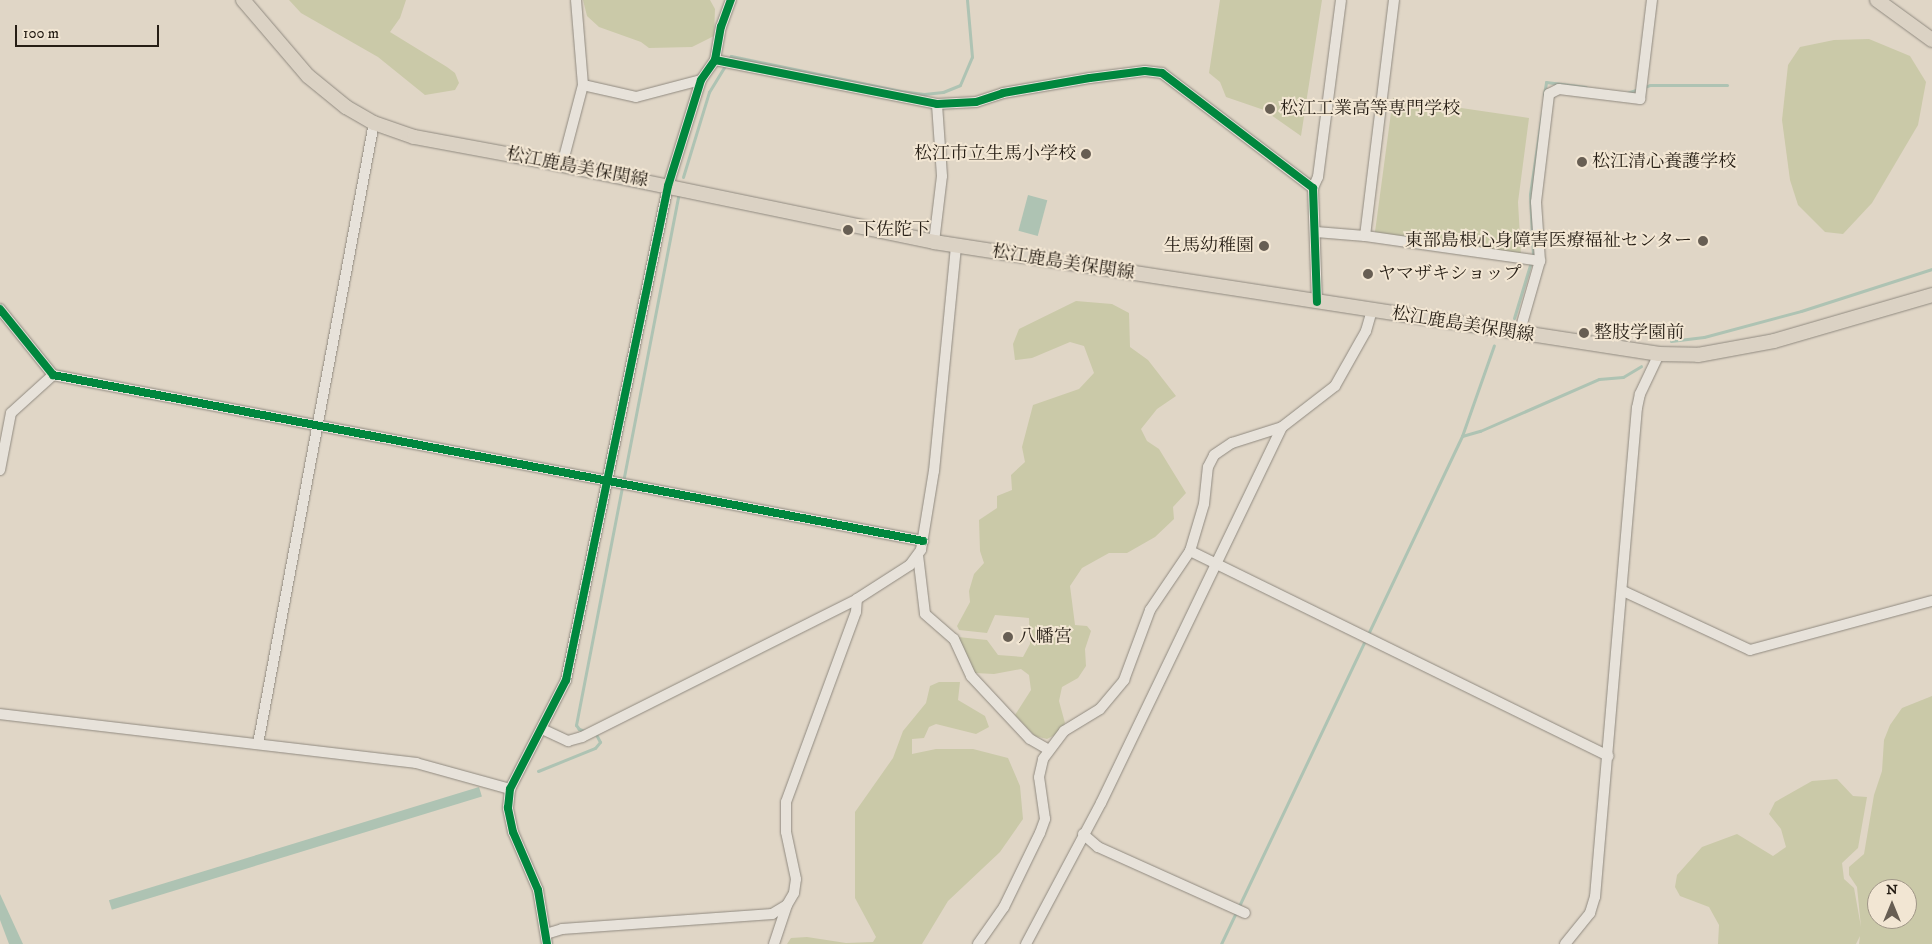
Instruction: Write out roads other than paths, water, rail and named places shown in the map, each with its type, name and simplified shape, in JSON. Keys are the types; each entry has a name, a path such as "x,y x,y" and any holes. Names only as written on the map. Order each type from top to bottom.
{"main road":[{"name":"松江鹿島美保関線","path":"243,0 308,76 346,107 374,123 414,137 668,186 956,246 1519,334 1660,354 1698,355 1748,347 1932,295"},
{"path":"1877,0 1932,40"}],"street":[{"path":"562,165 583,85 576,0"},
{"path":"731,0 721,27 715,60 702,80 668,186 566,680 510,788 508,808 513,832 538,890 546,939 562,929 772,914 787,905"},
{"path":"1317,302 1313,188 1318,177 1342,0"},
{"path":"1365,236 1394,0"},
{"path":"1519,334 1535,260 1536,202 1549,94 1559,89 1640,99 1652,0"},
{"path":"715,60 937,104 976,102 1003,93 1090,78 1155,71 1185,88 1313,188"},
{"path":"583,85 636,97 702,80"},
{"path":"934,242 942,176 937,104"},
{"path":"258,744 319,426 374,123"},
{"path":"1316,232 1365,236 1535,260"},
{"path":"542,729 568,741 582,737 857,599 910,565 918,555 923,541 934,472 956,246"},
{"path":"0,309 53,375 923,541"},
{"path":"978,944 994,925 1014,889 1045,819 1039,777 1049,750 1064,731 1100,709 1124,680 1150,610 1190,551 1204,504 1208,467 1214,455 1232,443 1282,427 1335,386 1366,331 1372,310"},
{"path":"1565,944 1593,908 1609,756 1637,408 1640,394 1660,354"},
{"path":"0,470 11,412 53,375"},
{"path":"1026,944 1063,878 1282,427"},
{"path":"1190,551 1609,756"},
{"path":"918,555 926,614 954,639 971,676 1030,739 1049,750"},
{"path":"1623,591 1750,650 1932,601"},
{"path":"774,944 787,905 794,893 796,879 786,832 786,802 856,612 857,599"},
{"path":"0,714 416,763 510,788"},
{"path":"1083,834 1098,846 1245,913"}],"waterway":[{"path":"683,177 709,92 731,56 900,91 924,94 943,92 960,85 972,57 967,0"},
{"path":"1544,95 1546,82 1586,87"},
{"path":"1627,93 1650,85 1727,85"},
{"path":"1514,318 1533,255 1530,194 1542,114"},
{"path":"587,732 579,729 576,725 679,192"},
{"path":"1671,341 1704,337 1801,311 1932,269"},
{"path":"1462,436 1494,345"},
{"path":"1221,944 1462,436 1480,431 1599,379 1623,377 1641,366"},
{"path":"538,771 595,748 600,742 596,734"}],"place":[{"name":"松江工業高等専門学校","path":"1270,109"},
{"name":"松江市立生馬小学校","path":"1086,154"},
{"name":"松江清心養護学校","path":"1582,162"},
{"name":"下佐陀下","path":"848,230"},
{"name":"東部島根心身障害医療福祉センター","path":"1703,241"},
{"name":"生馬幼稚園","path":"1264,246"},
{"name":"ヤマザキショップ","path":"1368,274"},
{"name":"整肢学園前","path":"1584,333"},
{"name":"八幡宮","path":"1008,637"}]}
